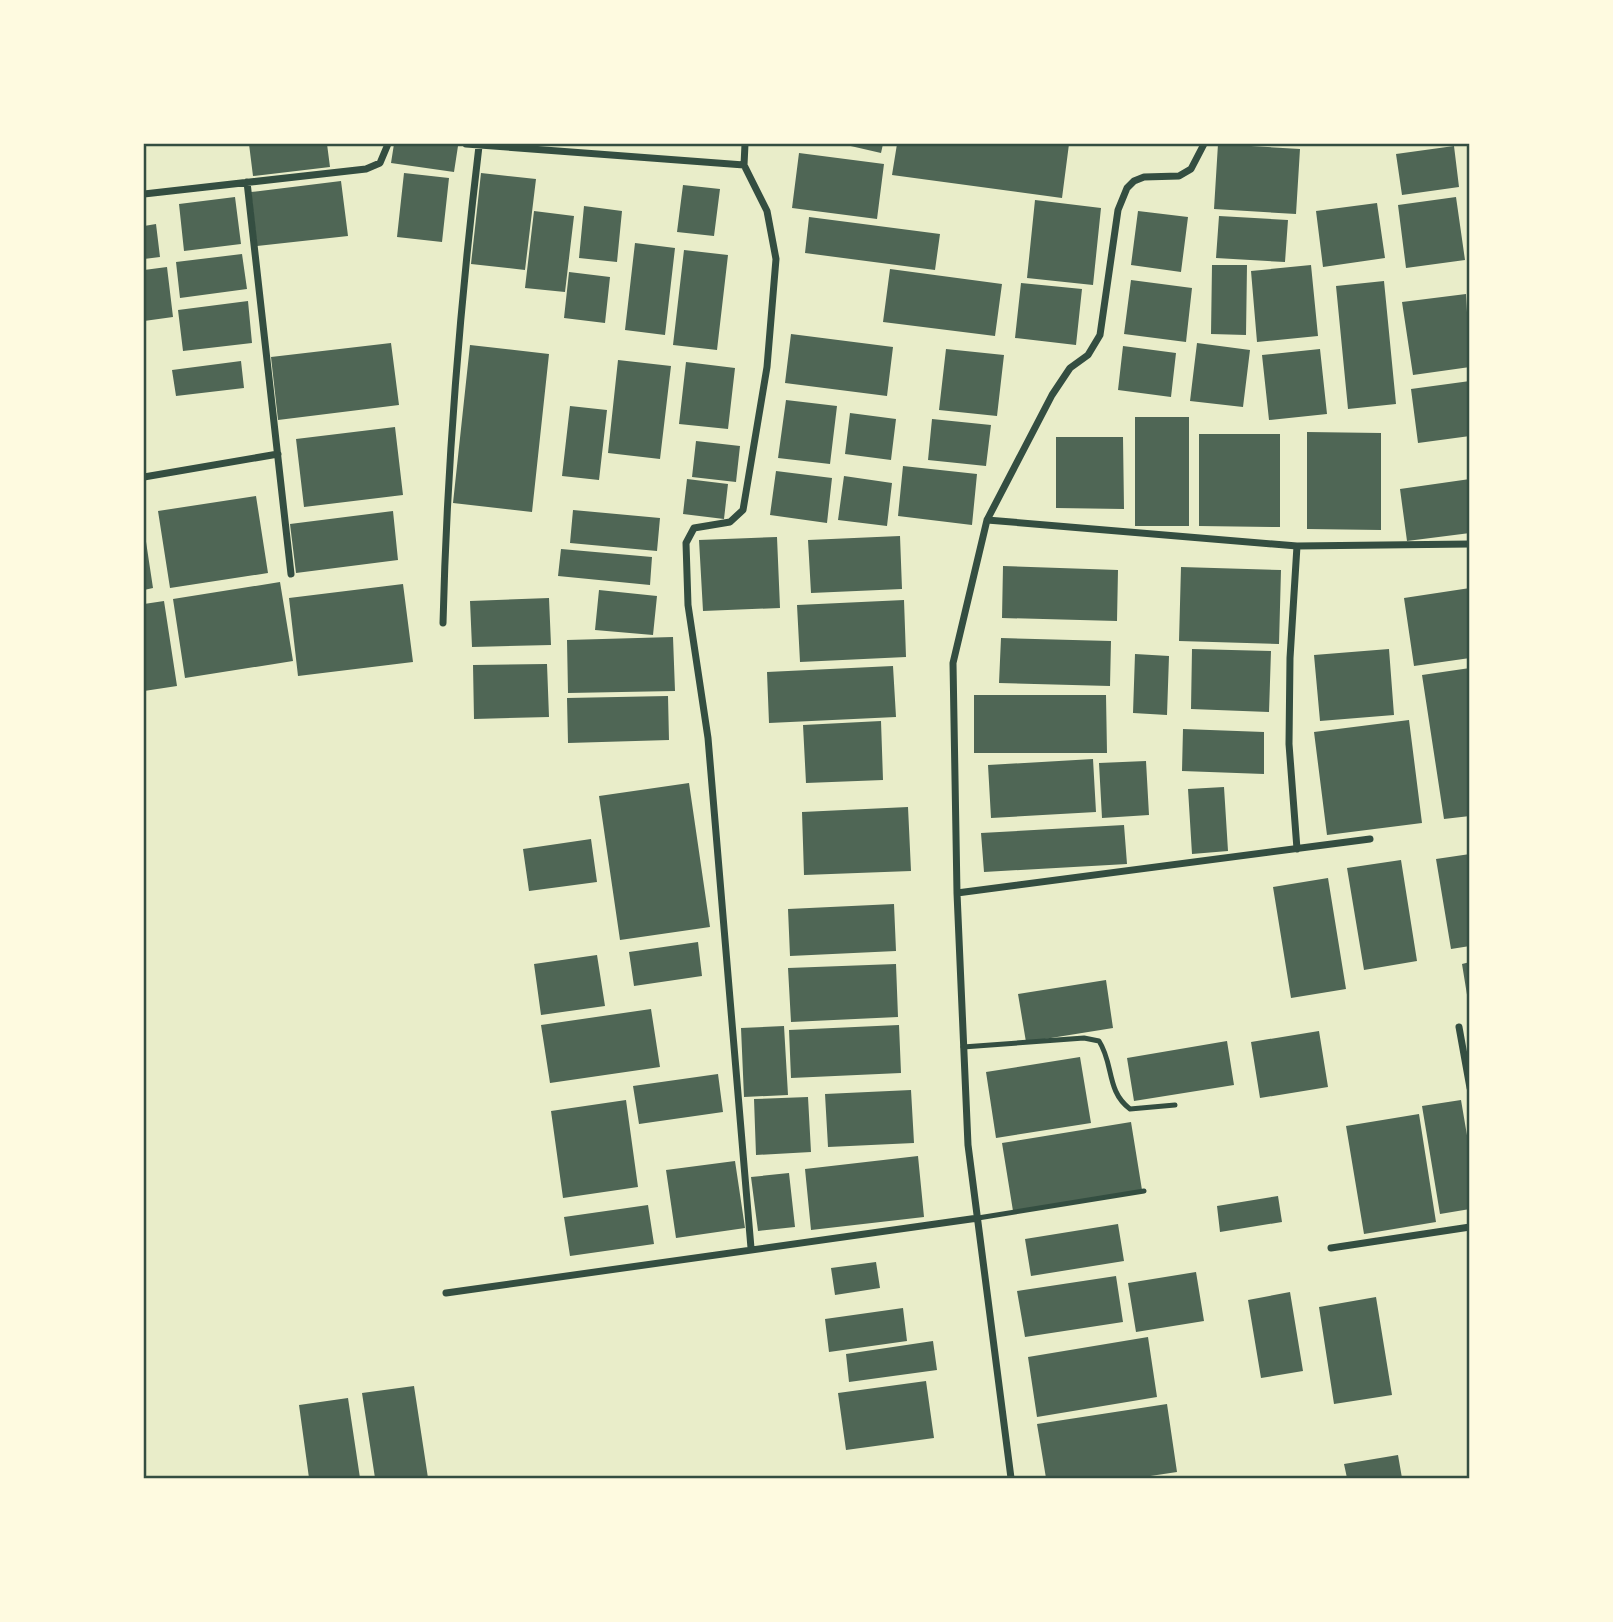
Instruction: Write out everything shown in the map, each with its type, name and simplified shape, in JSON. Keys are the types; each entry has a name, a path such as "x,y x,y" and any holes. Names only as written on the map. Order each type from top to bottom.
{"street":[{"path":"144,194 366,169 380,163 388,144"},
{"path":"466,144 744,165"},
{"path":"745,144 744,165 767,211 776,258 767,367 743,510 730,522 694,528 686,543 688,605 708,738 751,1248"},
{"path":"1011,1479 968,1145 957,893 953,663 987,520 1052,395 1070,368 1088,355 1100,335 1118,211 1128,188 1134,181 1144,177 1179,176 1191,169 1204,144"},
{"path":"443,623 447,471 462,286 479,146"},
{"path":"247,182 291,574"},
{"path":"144,477 278,454"},
{"path":"987,520 1297,545 1469,544"},
{"path":"1297,545 1290,658 1289,744 1297,849"},
{"path":"957,893 1370,839"},
{"path":"1460,1027 1469,1088"},
{"path":"446,1293 978,1218"},
{"path":"1331,1248 1469,1227"}],"lane":[{"path":"963,1047 1084,1038 1099,1041 1108,1054 1113,1090 1121,1102 1130,1109 1175,1105"},
{"path":"978,1218 1144,1191"}],"building":[{"path":"249,144 327,144 330,167 253,176"},
{"path":"394,144 458,146 454,172 391,163"},
{"path":"842,144 883,144 881,153"},
{"path":"897,144 1069,144 1062,198 892,175"},
{"path":"1218,144 1300,149 1296,214 1214,209"},
{"path":"1454,146 1459,187 1402,195 1396,154"},
{"path":"799,153 884,164 877,219 792,208"},
{"path":"404,173 449,178 442,242 397,237"},
{"path":"481,173 536,179 525,270 471,264"},
{"path":"341,181 348,236 257,246 251,192"},
{"path":"683,185 720,189 714,236 677,232"},
{"path":"235,197 241,244 184,251 179,204"},
{"path":"1456,197 1465,260 1406,268 1398,205"},
{"path":"1035,200 1101,208 1093,285 1027,278"},
{"path":"1377,203 1385,258 1323,267 1316,211"},
{"path":"584,206 622,211 617,262 579,258"},
{"path":"534,211 574,216 565,292 525,288"},
{"path":"1138,211 1188,217 1181,272 1131,265"},
{"path":"1219,216 1288,220 1285,262 1216,258"},
{"path":"809,217 940,234 935,270 805,253"},
{"path":"156,224 160,257 144,259 144,226"},
{"path":"635,243 675,248 665,335 625,330"},
{"path":"684,250 728,255 717,350 673,345"},
{"path":"242,254 247,289 180,298 176,262"},
{"path":"1212,265 1247,265 1246,335 1211,334"},
{"path":"1311,265 1318,336 1257,342 1251,271"},
{"path":"167,267 173,317 144,321 144,270"},
{"path":"890,269 1002,284 995,336 883,322"},
{"path":"569,272 610,277 605,323 564,318"},
{"path":"1131,280 1192,288 1186,342 1124,334"},
{"path":"1384,281 1396,404 1348,409 1336,286"},
{"path":"1021,283 1082,289 1076,345 1015,338"},
{"path":"1466,294 1470,367 1413,375 1402,302"},
{"path":"248,301 252,343 183,351 178,310"},
{"path":"791,334 893,347 887,396 785,383"},
{"path":"391,343 399,405 278,420 271,357"},
{"path":"1197,343 1250,350 1243,407 1190,401"},
{"path":"470,345 549,354 532,512 453,503"},
{"path":"1123,346 1176,353 1171,397 1118,390"},
{"path":"946,349 1004,355 997,416 939,410"},
{"path":"1320,349 1327,414 1269,420 1262,355"},
{"path":"618,360 671,366 660,459 608,453"},
{"path":"241,361 244,388 176,396 172,370"},
{"path":"686,362 735,368 728,429 679,424"},
{"path":"1470,381 1470,436 1418,443 1411,389"},
{"path":"786,400 837,406 830,464 778,458"},
{"path":"570,406 607,410 599,480 562,476"},
{"path":"850,413 896,419 891,460 845,454"},
{"path":"1135,417 1189,417 1189,526 1135,526"},
{"path":"932,419 991,425 986,466 928,460"},
{"path":"395,427 403,495 304,507 296,439"},
{"path":"1307,432 1381,433 1381,530 1307,529"},
{"path":"1199,434 1280,434 1280,527 1199,526"},
{"path":"1056,437 1123,437 1124,509 1056,508"},
{"path":"696,441 740,446 736,482 692,477"},
{"path":"903,466 977,474 972,525 898,516"},
{"path":"776,471 832,478 827,523 770,515"},
{"path":"844,476 892,483 887,526 838,520"},
{"path":"687,479 728,484 724,519 683,514"},
{"path":"1470,479 1470,533 1407,541 1400,489"},
{"path":"256,496 268,573 170,588 158,511"},
{"path":"573,510 660,518 657,551 570,543"},
{"path":"393,511 398,560 296,573 290,524"},
{"path":"144,536 153,588 144,590"},
{"path":"900,536 902,589 811,593 808,540"},
{"path":"777,537 780,608 703,611 699,540"},
{"path":"561,549 652,557 650,585 558,576"},
{"path":"1003,566 1118,570 1117,621 1002,618"},
{"path":"1181,567 1281,570 1279,644 1179,641"},
{"path":"280,582 293,661 185,678 173,599"},
{"path":"403,584 413,662 298,676 289,598"},
{"path":"1470,588 1470,658 1414,666 1404,598"},
{"path":"599,590 657,596 653,635 595,630"},
{"path":"549,598 551,645 472,647 470,601"},
{"path":"904,600 906,657 800,662 797,605"},
{"path":"164,601 177,686 144,691 144,604"},
{"path":"673,637 675,691 568,693 567,640"},
{"path":"1001,638 1111,641 1110,686 999,683"},
{"path":"1192,649 1271,651 1269,712 1191,709"},
{"path":"1389,649 1394,715 1320,721 1314,655"},
{"path":"1135,654 1169,656 1167,715 1133,713"},
{"path":"547,664 549,717 474,719 473,665"},
{"path":"893,666 896,717 769,723 767,672"},
{"path":"1470,668 1470,816 1444,819 1422,675"},
{"path":"974,695 1106,695 1107,753 974,753"},
{"path":"668,696 669,740 568,743 567,698"},
{"path":"1409,720 1422,823 1327,835 1314,732"},
{"path":"881,721 883,780 806,783 803,725"},
{"path":"1183,729 1264,732 1264,774 1182,771"},
{"path":"1093,759 1096,812 991,818 988,765"},
{"path":"1146,761 1149,815 1102,818 1099,763"},
{"path":"689,783 710,927 620,940 599,796"},
{"path":"1224,787 1228,851 1192,854 1188,789"},
{"path":"908,807 911,871 804,875 802,812"},
{"path":"1124,825 1127,864 984,872 981,833"},
{"path":"591,839 597,882 529,891 523,849"},
{"path":"1470,854 1470,946 1451,949 1436,859"},
{"path":"1401,860 1417,961 1364,970 1347,868"},
{"path":"1328,878 1346,989 1291,998 1273,887"},
{"path":"894,904 896,951 790,956 788,909"},
{"path":"698,942 702,976 634,986 629,952"},
{"path":"597,955 605,1006 541,1015 534,964"},
{"path":"1470,962 1470,1001 1468,1001 1462,964"},
{"path":"896,964 898,1017 791,1022 788,968"},
{"path":"1106,980 1113,1028 1026,1042 1018,994"},
{"path":"651,1009 660,1067 550,1083 541,1025"},
{"path":"899,1025 901,1073 791,1078 789,1030"},
{"path":"784,1026 788,1095 744,1097 741,1028"},
{"path":"1319,1031 1328,1087 1260,1098 1251,1042"},
{"path":"1227,1041 1234,1085 1134,1101 1127,1058"},
{"path":"1080,1057 1091,1123 996,1138 986,1072"},
{"path":"718,1074 723,1112 639,1124 633,1086"},
{"path":"911,1090 914,1143 828,1147 825,1094"},
{"path":"808,1097 811,1152 756,1155 754,1099"},
{"path":"626,1100 638,1187 563,1198 551,1111"},
{"path":"1461,1100 1470,1153 1470,1209 1440,1214 1422,1106"},
{"path":"1419,1114 1436,1222 1364,1234 1346,1126"},
{"path":"1131,1122 1142,1190 1013,1211 1002,1143"},
{"path":"918,1156 924,1217 811,1230 805,1169"},
{"path":"735,1161 745,1228 676,1238 666,1170"},
{"path":"789,1173 795,1227 758,1231 751,1177"},
{"path":"1278,1196 1282,1222 1220,1232 1217,1206"},
{"path":"648,1205 654,1244 570,1256 564,1217"},
{"path":"1118,1224 1124,1261 1031,1276 1025,1239"},
{"path":"876,1262 880,1288 835,1295 831,1268"},
{"path":"1196,1272 1204,1321 1136,1332 1128,1283"},
{"path":"1116,1276 1123,1322 1025,1337 1017,1291"},
{"path":"1290,1292 1303,1371 1261,1378 1248,1300"},
{"path":"1376,1297 1392,1395 1334,1404 1319,1307"},
{"path":"903,1308 907,1341 829,1352 825,1319"},
{"path":"1148,1337 1157,1397 1037,1417 1028,1357"},
{"path":"933,1341 937,1370 849,1382 846,1354"},
{"path":"926,1381 934,1438 846,1450 838,1393"},
{"path":"414,1386 428,1478 375,1478 362,1393"},
{"path":"348,1398 360,1478 309,1478 299,1405"},
{"path":"1167,1404 1177,1472 1137,1478 1046,1478 1037,1424"},
{"path":"1398,1455 1402,1478 1347,1478 1344,1464"}]}
